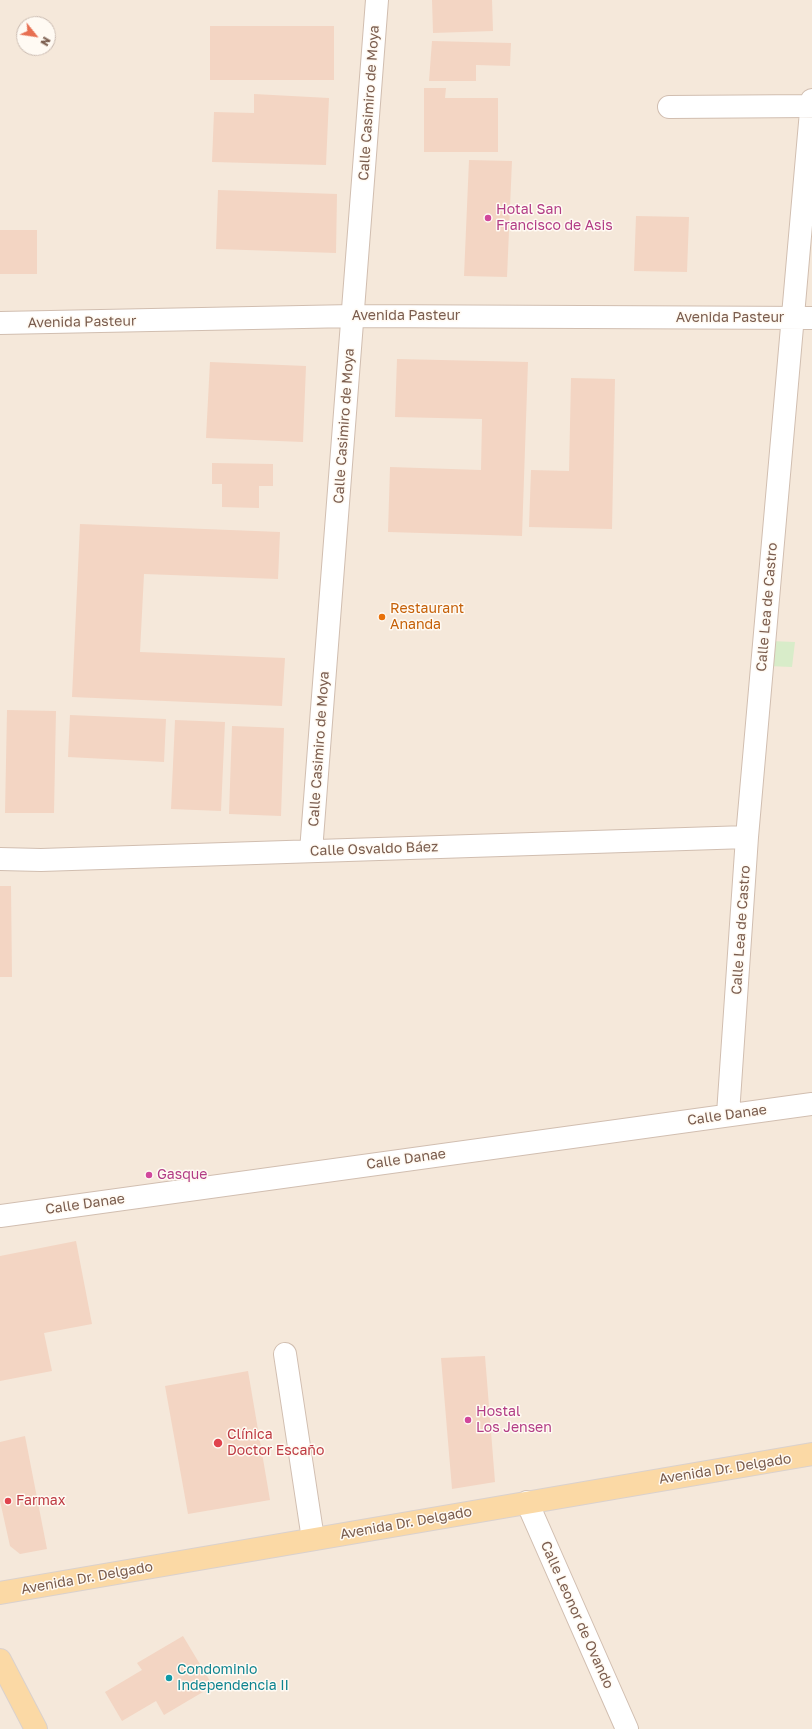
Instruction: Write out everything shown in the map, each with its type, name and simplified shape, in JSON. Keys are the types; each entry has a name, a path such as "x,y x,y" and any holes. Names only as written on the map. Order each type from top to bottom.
{"main road":[{"name":"Avenida Dr. Delgado","path":"0,1593 812,1454"},
{"path":"0,1660 36,1729"}],"street":[{"name":"Calle Casimiro de Moya","path":"311,851 377,0"},
{"name":"Calle Lea de Castro","path":"728,1114 747,837 802,318 812,100"},
{"path":"669,107 812,106"},
{"name":"Avenida Pasteur","path":"0,323 353,316 802,318"},
{"name":"Calle Osvaldo Báez","path":"0,859 49,860 747,837"},
{"name":"Calle Danae","path":"0,1216 728,1114 812,1104"},
{"path":"285,1354 313,1539"},
{"name":"Calle Leonor de Ovando","path":"527,1502 627,1729"}],"shaded area":[{"path":"0,0 812,0 812,1729 0,1729"}],"green space":[{"path":"770,641 795,642 792,667 767,666"}],"building":[{"path":"432,0 492,0 493,31 433,33"},
{"path":"210,26 334,26 334,80 210,80"},
{"path":"432,41 511,43 510,66 476,65 476,81 429,81"},
{"path":"424,88 446,88 445,98 498,98 498,152 424,152"},
{"path":"254,94 329,98 326,165 212,162 214,112 254,113"},
{"name":"Hotal San Francisco de Asis","path":"469,160 512,161 507,277 464,276"},
{"path":"218,190 337,194 336,253 216,249"},
{"path":"636,216 689,217 687,272 634,271"},
{"path":"0,230 37,230 37,274 0,274"},
{"path":"397,359 528,362 522,536 388,532 390,467 481,470 482,419 395,417"},
{"path":"210,362 306,366 303,442 206,438"},
{"path":"571,378 615,379 612,529 529,527 531,470 569,471"},
{"path":"212,463 273,464 273,486 259,486 259,508 222,507 222,484 212,484"},
{"path":"80,524 280,532 278,579 144,574 140,652 285,658 282,706 72,697"},
{"path":"7,710 56,711 54,813 5,813"},
{"path":"70,715 166,719 164,762 68,757"},
{"path":"175,720 225,722 221,811 171,809"},
{"path":"232,726 284,728 281,816 229,814"},
{"path":"0,886 11,886 12,977 0,977"},
{"path":"76,1241 92,1324 44,1333 52,1371 0,1381 0,1256"},
{"name":"Hostal Los Jensen","path":"485,1356 495,1482 452,1489 441,1358"},
{"name":"Clínica Doctor Escaño","path":"248,1371 270,1500 188,1514 165,1386"},
{"path":"25,1436 47,1549 20,1554 10,1546 0,1501 0,1442"},
{"name":"Condominio Independencia II","path":"183,1636 213,1686 164,1715 156,1701 122,1721 105,1692 142,1670 137,1663"}],"place":[{"name":"Hotal San Francisco de Asis","path":"488,218"},
{"name":"Restaurant Ananda","path":"382,617"},
{"name":"Gasque","path":"149,1175"},
{"name":"Hostal Los Jensen","path":"468,1420"},
{"name":"Clínica Doctor Escaño","path":"218,1443"},
{"name":"Farmax","path":"8,1501"},
{"name":"Condominio Independencia II","path":"169,1678"}]}
